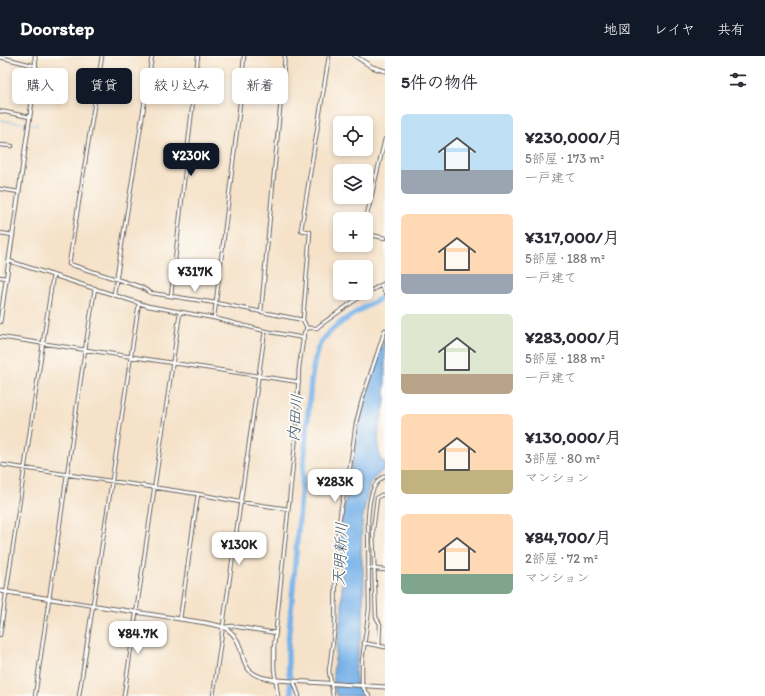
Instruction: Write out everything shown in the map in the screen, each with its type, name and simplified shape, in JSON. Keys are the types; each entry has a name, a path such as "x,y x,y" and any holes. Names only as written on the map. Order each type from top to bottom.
{"street":[{"path":"0,322 30,117 36,66 35,56"},
{"path":"102,56 69,264 116,278 141,287 151,293 216,303 303,320"},
{"path":"114,294 152,56"},
{"path":"171,296 198,56"},
{"path":"214,318 244,56"},
{"path":"261,312 285,56"},
{"path":"278,696 277,680 274,669 276,634 296,435 299,382 304,338 307,328 303,320 310,232 301,230 329,56"},
{"path":"355,56 372,67 385,71"},
{"path":"0,57 36,66"},
{"path":"0,111 30,117"},
{"path":"368,212 385,139"},
{"path":"0,145 12,146"},
{"path":"0,189 19,192"},
{"path":"0,233 13,235"},
{"path":"373,235 385,238"},
{"path":"9,261 139,302 180,312 214,318 265,331 304,338"},
{"path":"0,635 53,275"},
{"path":"0,277 6,278"},
{"path":"307,328 316,328 320,326 361,296 385,283"},
{"path":"381,285 385,293"},
{"path":"35,696 95,288"},
{"path":"79,696 139,302"},
{"path":"124,696 180,312"},
{"path":"333,696 329,672 335,626 336,567 341,508 350,467 356,423 385,330"},
{"path":"213,696 265,331"},
{"path":"0,337 299,382"},
{"path":"3,464 288,509"},
{"path":"369,696 362,686 362,661 369,609 368,568 370,505 371,496 377,483 385,476"},
{"path":"180,619 198,494"},
{"path":"379,646 380,624 376,618 373,530 377,498 381,495 385,495"},
{"path":"368,568 385,570"},
{"path":"0,591 276,634"},
{"path":"224,627 235,638 245,663 250,671 260,678 294,682 385,688"},
{"path":"364,643 385,647"},
{"path":"294,682 299,696"}],"water":[{"path":"385,338 385,402 379,428 378,446 381,461 385,462 385,470 382,471 370,483 362,524 361,553 364,577 363,623 355,673 362,696 337,696 333,673 342,611 342,559 340,530 360,419 376,362"}],"waterway":[{"path":"0,120 27,124"},
{"path":"31,124 38,125"},
{"name":"内田川","path":"292,696 288,663 288,644 311,381 316,356 318,348 329,332 357,311 385,296"}],"water label":[{"name":"天明新川","path":"340,554"}]}
